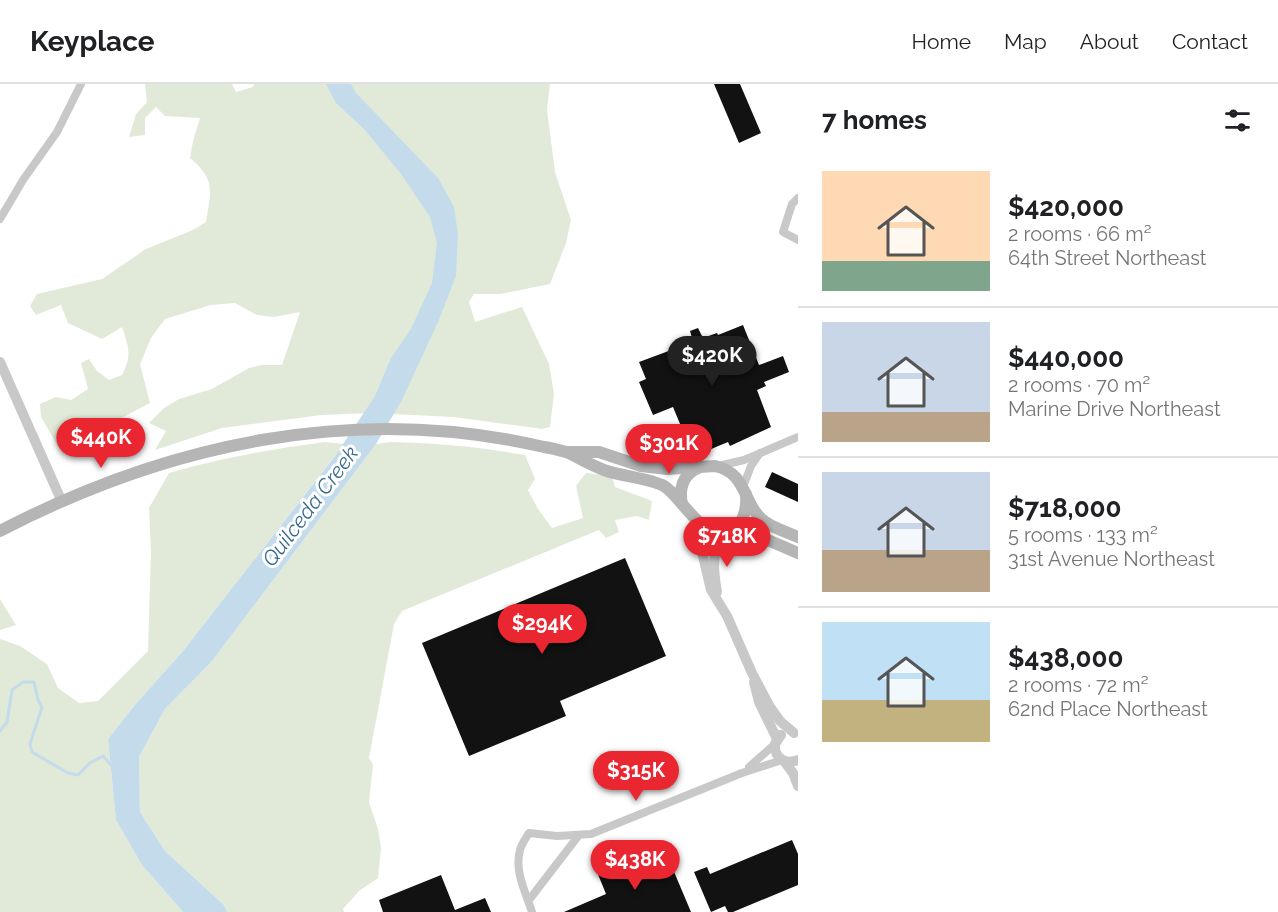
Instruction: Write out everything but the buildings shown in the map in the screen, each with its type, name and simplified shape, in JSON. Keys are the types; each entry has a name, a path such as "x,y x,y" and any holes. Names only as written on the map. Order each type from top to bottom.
{"main road":[{"path":"0,531 107,483 215,449 315,431 362,428 464,432 565,452 607,471 662,484 671,491 694,519 709,528 756,535 798,553"},
{"path":"565,452 599,452 641,466 657,468 715,466 729,471 764,521 798,537"},
{"path":"682,504 680,494 683,482 688,474 699,467"},
{"path":"728,530 738,526 742,518 747,500 745,491"}],"street":[{"path":"0,219 23,180 57,132 81,84"},
{"path":"798,198 790,210 783,232 798,240"},
{"path":"0,362 62,502"},
{"path":"715,466 732,464 798,438"},
{"path":"745,491 751,466 760,453"},
{"path":"694,519 705,574 711,590 719,601 752,673 774,714 796,734"},
{"path":"719,601 713,562 720,539 728,530"},
{"path":"752,673 759,702 776,741 776,754 793,773 798,786"},
{"path":"742,773 784,733 796,734"},
{"path":"532,912 521,883 519,867 520,850 529,833 557,836 591,834 742,773 783,760 789,762 798,760"},
{"path":"529,900 579,834"}],"green space":[{"path":"146,84 232,84 236,92 253,87 254,84 550,84 547,110 555,172 571,220 566,243 550,284 500,294 474,294 469,302 475,322 522,307 549,364 554,394 550,427 542,429 454,417 371,413 322,415 222,428 155,450 166,431 149,423 164,408 179,399 212,389 249,368 261,365 282,365 300,312 274,317 257,315 235,303 211,305 165,319 151,338 140,364 150,403 81,439 58,446 41,417 40,404 56,397 71,400 88,389 81,363 89,359 97,371 109,380 122,375 127,362 128,346 122,327 102,339 68,323 61,305 36,315 30,306 37,294 102,279 146,249 193,230 206,222 210,187 204,173 190,158 200,118 165,116 156,107 145,118 145,135 129,137 136,114 147,102"},
{"path":"325,442 344,444 183,651 108,739 116,820 142,865 183,912 0,912 0,639 20,646 47,664 58,688 79,703 98,701 148,651 151,552 149,508 169,473 246,454"},
{"path":"390,442 458,446 525,455 535,479 528,490 552,528 583,518 576,486 586,473 612,476 615,487 652,501 649,520 637,516 615,520 619,532 606,538 599,530 402,611 394,624 369,758 373,765 369,802 378,829 381,848 378,878 359,891 343,909 344,912 227,912 224,905 165,851 140,812 139,757 165,709 212,661 376,444"},
{"path":"0,599 16,625 0,630"}],"water":[{"name":"Quilceda Creek","path":"326,84 351,84 356,93 438,178 454,207 458,234 456,276 438,322 402,400 376,444 212,661 165,709 139,757 140,812 165,851 224,905 227,912 183,912 142,865 116,820 108,739 183,651 335,456 375,396 391,358 411,329 432,283 437,243 430,217 401,174 364,129 336,103"}],"waterway":[{"path":"0,731 7,722 12,690 23,682 34,682 42,707 30,744 32,752 68,773 78,775 90,763 103,756 111,765"}]}
